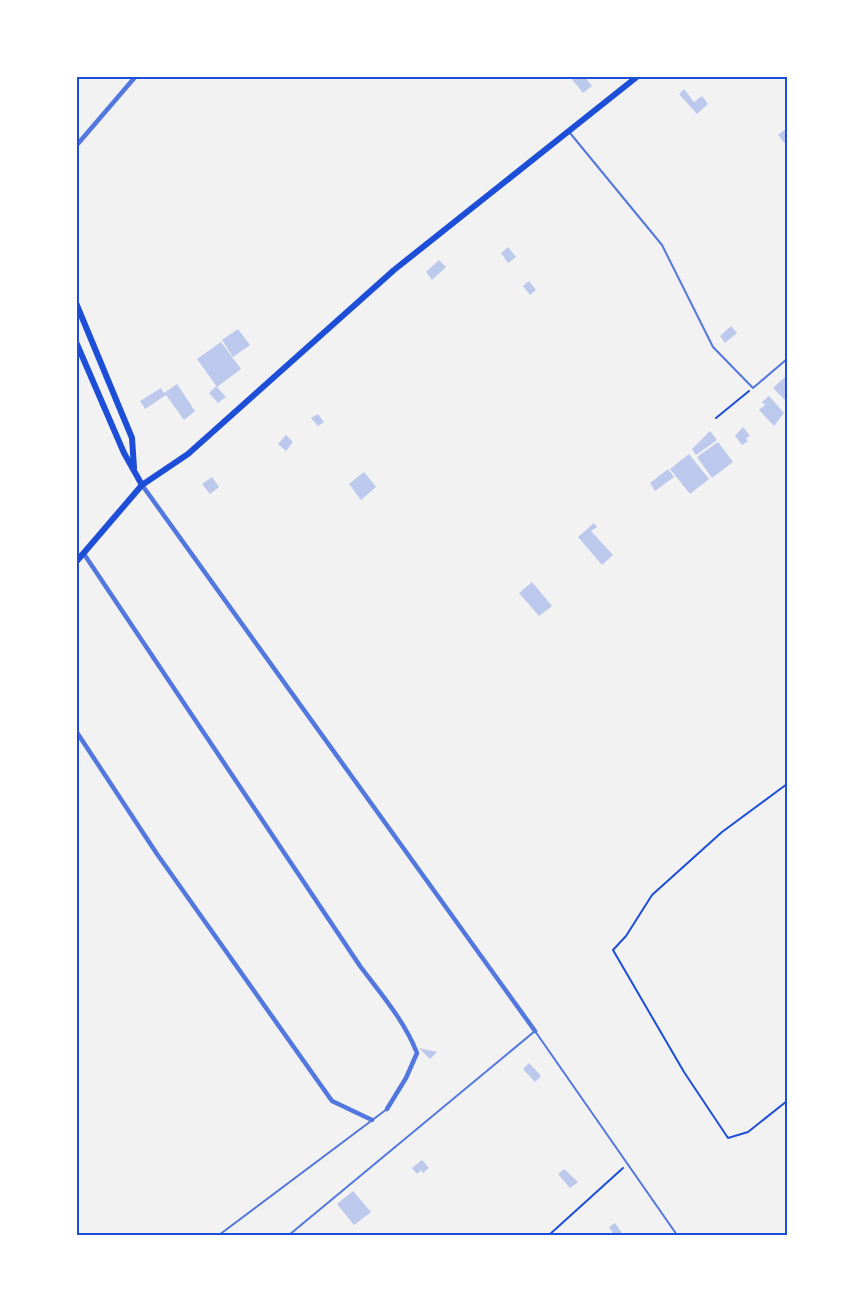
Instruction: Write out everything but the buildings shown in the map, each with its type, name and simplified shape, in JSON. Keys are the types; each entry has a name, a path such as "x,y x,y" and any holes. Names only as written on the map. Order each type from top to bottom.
{"main road":[{"path":"76,562 142,485 188,454 394,270 638,76"},
{"path":"76,303 132,438 134,468"},
{"path":"76,342 121,445 142,485"}],"street":[{"path":"76,146 136,76"},
{"path":"142,485 535,1031"},
{"path":"84,554 355,958 410,1036 417,1052 406,1078 387,1109"},
{"path":"76,731 157,854 332,1101 372,1120"}],"lane":[{"path":"569,131 662,245 713,347 753,388 787,359"},
{"path":"289,1235 535,1031 677,1235"},
{"path":"220,1235 387,1109"}],"path":[{"path":"716,418 753,388"},
{"path":"787,784 722,832 652,895 626,936 613,950 684,1072 728,1138 748,1132 787,1101"},
{"path":"549,1235 627,1165"}]}
